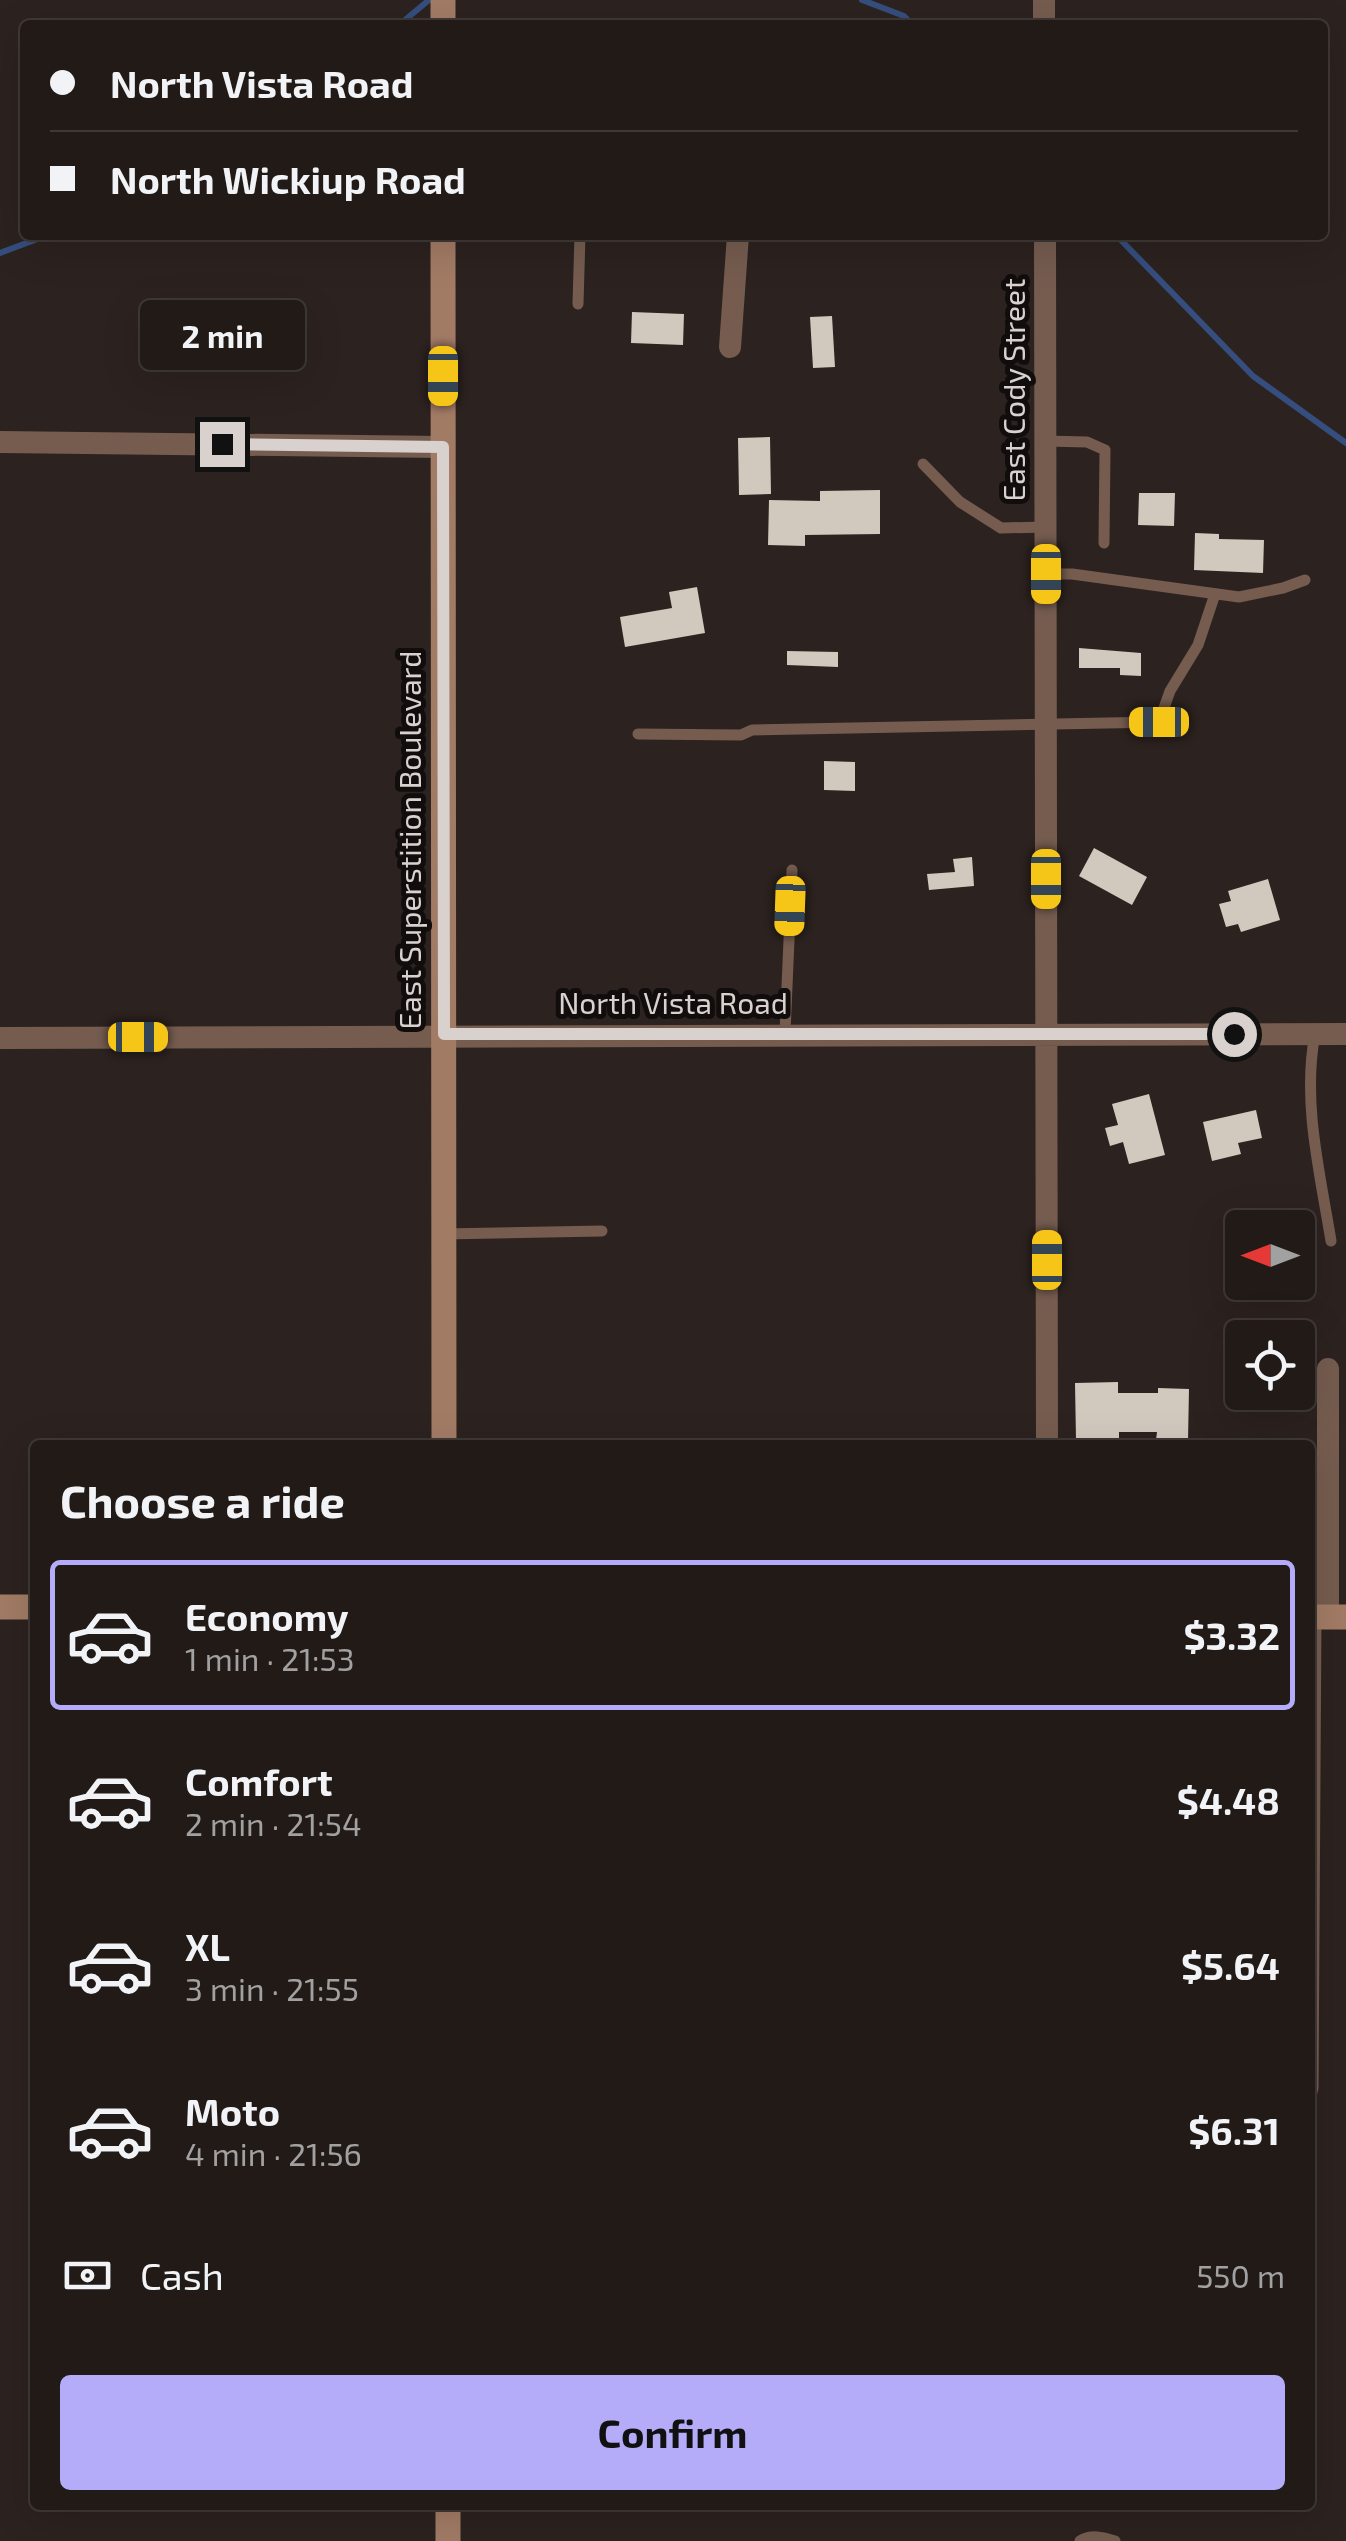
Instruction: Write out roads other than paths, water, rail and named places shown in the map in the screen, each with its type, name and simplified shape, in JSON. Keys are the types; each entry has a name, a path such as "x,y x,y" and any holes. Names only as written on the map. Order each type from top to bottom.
{"main road":[{"name":"East Superstition Boulevard","path":"443,240 444,1440"},
{"path":"0,1607 30,1607"},
{"path":"448,2510 448,2541"}],"street":[{"path":"730,347 738,240"},
{"name":"East Cody Street","path":"1044,240 1047,1440"},
{"path":"0,442 443,447"},
{"name":"North Vista Road","path":"0,1038 1346,1034"},
{"path":"1325,1617 1328,1368"}],"lane":[{"path":"578,304 580,240"},
{"path":"1045,441 1087,442 1104,450 1104,543"},
{"path":"923,464 960,502 1001,528 1046,527"},
{"path":"1046,574 1239,596 1306,580"},
{"path":"638,734 742,735 752,730 1159,722 1170,691 1198,645 1214,594"},
{"path":"785,1033 792,870"},
{"path":"1316,1034 1310,1062 1314,1140 1332,1241"},
{"path":"444,1234 602,1231"},
{"path":"1315,1969 1325,1617"},
{"path":"1080,2541 1103,2537 1114,2541"}],"waterway":[{"path":"405,20 429,0"},
{"path":"862,0 908,20"},
{"path":"0,253 35,240"},
{"path":"1121,240 1253,376 1346,443"}]}
